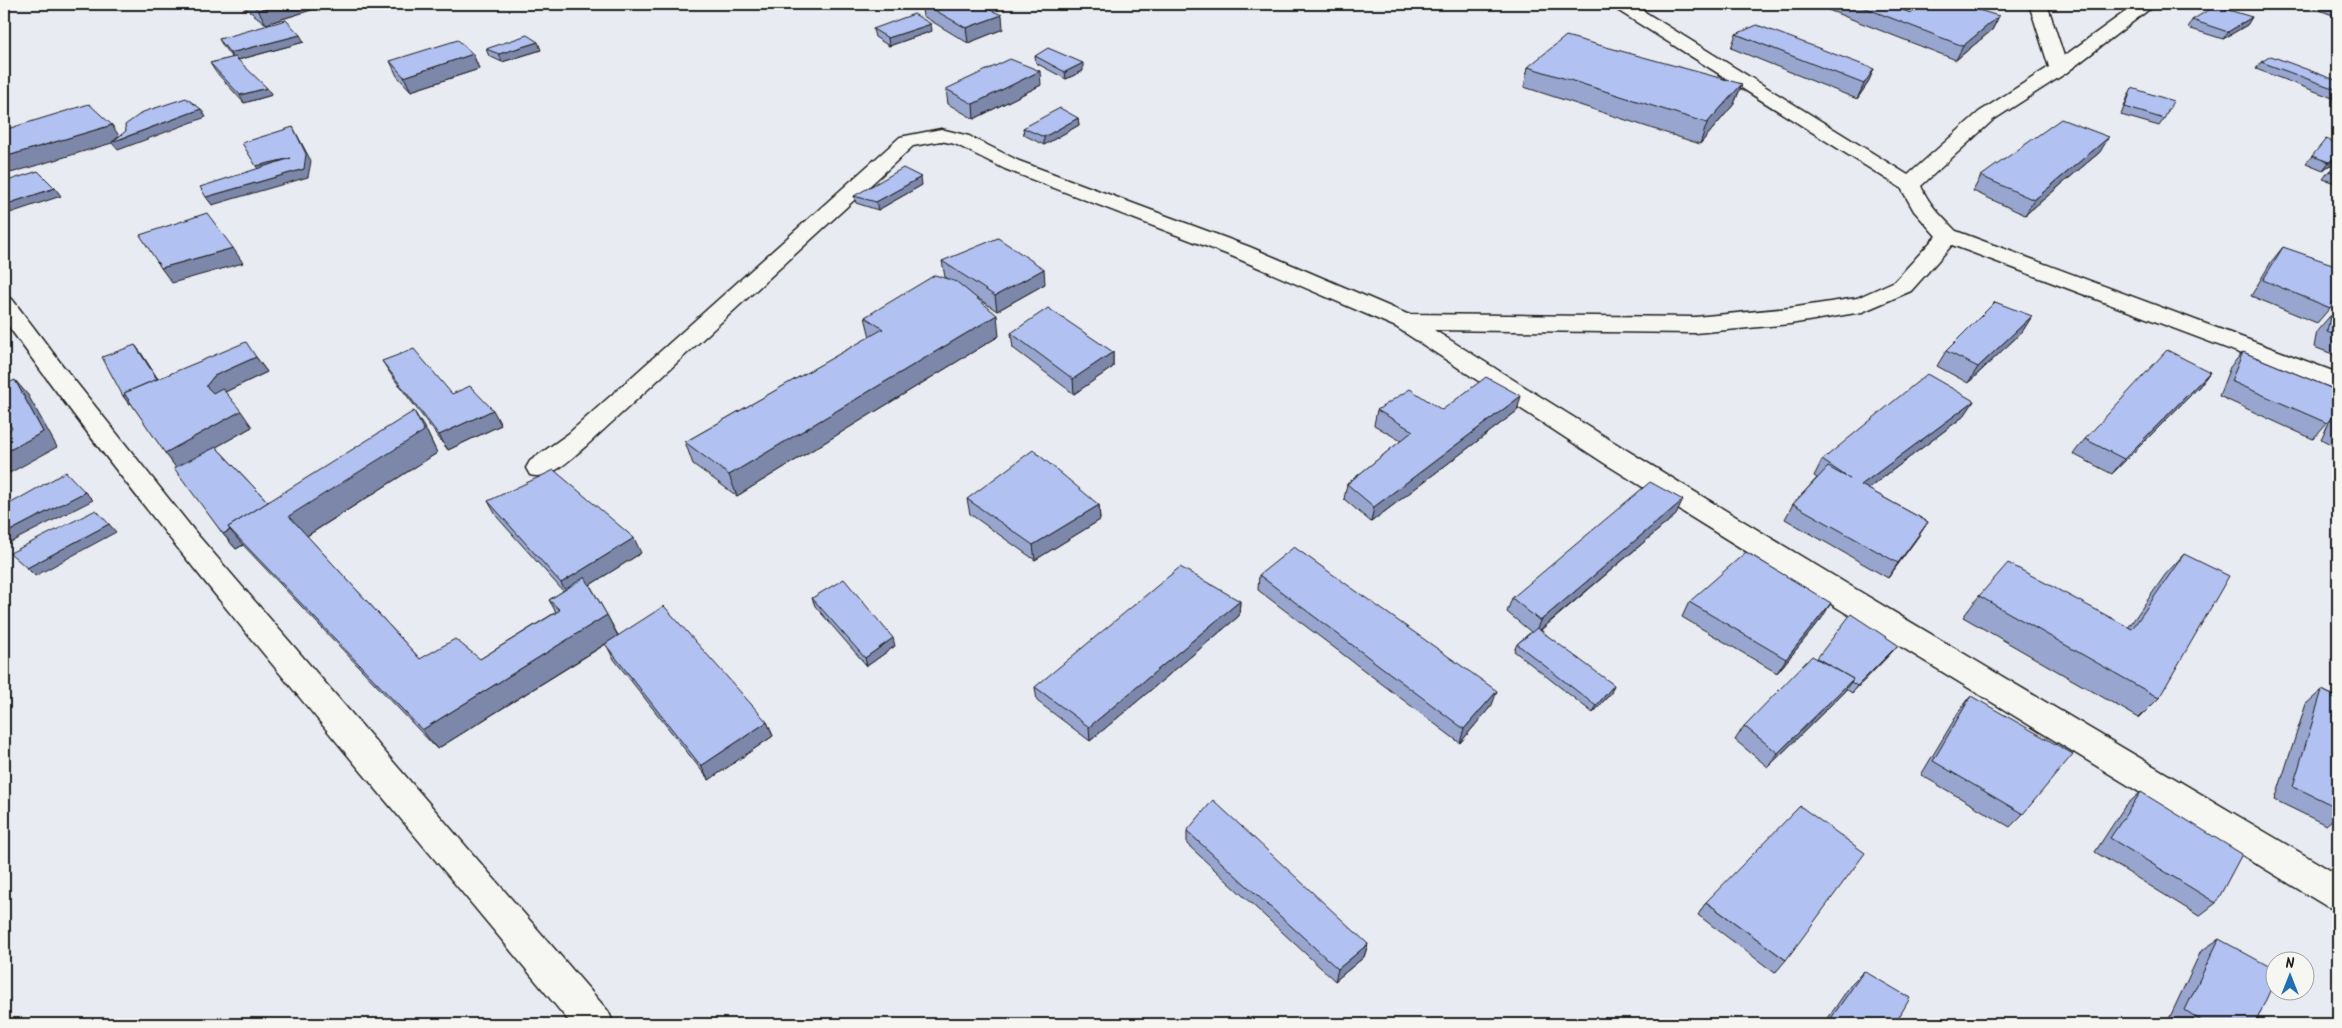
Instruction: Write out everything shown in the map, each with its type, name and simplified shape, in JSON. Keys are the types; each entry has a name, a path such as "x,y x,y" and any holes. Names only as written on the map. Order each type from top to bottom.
{"street":[{"path":"1620,4 1668,32 1859,156 1910,185 1916,200 1927,216 1948,236 2338,382"},
{"path":"2038,4 2059,68"},
{"path":"1910,185 1986,116 2059,68 2147,4"},
{"path":"539,468 577,440 907,141 941,135 962,140 1012,165 1242,252 1404,322 1613,456 1795,568 2338,894"},
{"path":"1404,322 1695,325 1862,305 1903,286 1948,236"},
{"path":"4,304 54,372 186,541 421,816 595,1024"}],"building":[{"path":"250,4 278,4 258,10"},
{"path":"924,4 977,4 1002,15 966,28"},
{"path":"1855,4 1885,4 1911,13 1928,4 1958,4 1999,16 1963,46"},
{"path":"2215,6 2252,17 2228,32 2192,20"},
{"path":"914,14 931,24 888,38 873,29"},
{"path":"286,20 300,35 230,53 219,39"},
{"path":"1757,25 1874,69 1864,84 1736,34"},
{"path":"527,35 538,42 499,54 486,49"},
{"path":"1566,36 1742,84 1707,123 1528,67"},
{"path":"458,40 473,54 404,77 390,61"},
{"path":"1048,48 1083,63 1065,72 1035,56"},
{"path":"2271,56 2338,81 2338,90 2261,62"},
{"path":"235,57 267,88 240,95 210,63"},
{"path":"1010,59 1040,71 973,104 946,89"},
{"path":"2132,88 2173,101 2164,119 2125,107"},
{"path":"186,98 201,109 112,142 126,131 125,125 143,112"},
{"path":"89,104 112,125 4,157 4,130"},
{"path":"1060,108 1078,118 1044,137 1023,128"},
{"path":"2061,119 2109,137 2034,200 1981,176"},
{"path":"293,127 306,154 304,169 206,197 200,187 291,158 256,166 242,143"},
{"path":"2326,139 2338,144 2338,158 2336,157 2329,162 2312,156"},
{"path":"2338,164 2338,174 2329,171"},
{"path":"903,168 921,177 876,202 854,196"},
{"path":"38,171 55,188 4,205 4,182"},
{"path":"207,213 233,248 161,268 140,235"},
{"path":"998,238 1044,269 995,296 942,261"},
{"path":"2283,247 2338,266 2338,292 2330,308 2263,280"},
{"path":"935,275 957,282 997,315 729,475 685,442 883,329 865,317"},
{"path":"1995,302 2032,316 1978,367 1946,351"},
{"path":"1048,308 1113,352 1073,379 1011,333"},
{"path":"2330,316 2338,318 2338,336 2327,332"},
{"path":"246,342 256,357 214,376 206,386 213,393 222,388 241,411 165,453 124,393"},
{"path":"135,345 157,379 124,393 125,395 123,396 102,357"},
{"path":"414,349 452,394 470,386 493,410 439,435 382,361"},
{"path":"2167,350 2210,372 2124,459 2085,439"},
{"path":"2243,352 2338,391 2338,409 2327,423 2231,381"},
{"path":"1927,374 1974,401 1861,485 1928,522 1898,563 1793,504 1828,467 1850,479 1822,460"},
{"path":"1486,377 1521,396 1374,507 1347,484 1413,431 1377,410 1410,389 1442,410"},
{"path":"15,380 43,432 4,453 4,433 12,428 4,417 4,385"},
{"path":"414,411 424,431 289,516 420,659 455,639 480,659 560,610 549,600 585,577 607,615 422,730 228,527"},
{"path":"216,447 268,502 228,527 230,530 223,534 174,468"},
{"path":"1033,450 1099,505 1033,545 967,499"},
{"path":"554,470 634,538 561,583 488,501"},
{"path":"66,472 85,492 4,534 4,507"},
{"path":"1650,482 1683,500 1540,621 1512,598"},
{"path":"96,510 109,524 27,568 10,553"},
{"path":"1294,547 1497,691 1464,729 1259,575"},
{"path":"1746,552 1831,603 1786,659 1689,602"},
{"path":"2184,554 2229,576 2159,698 1979,596 2008,563 2132,629"},
{"path":"1180,567 1240,601 1089,727 1035,687"},
{"path":"844,579 893,638 865,658 812,598"},
{"path":"664,606 767,722 701,766 605,644"},
{"path":"1851,614 1898,645 1857,686 1851,682 1853,679 1817,658"},
{"path":"1537,628 1614,685 1596,706 1517,644"},
{"path":"1812,656 1853,679 1778,753 1744,726"},
{"path":"2322,690 2338,698 2338,808 2293,786"},
{"path":"1971,696 2073,754 2023,814 1933,761"},
{"path":"2141,792 2242,854 2216,903 2110,838"},
{"path":"1213,800 1368,944 1338,969 1187,831"},
{"path":"1800,806 1865,853 1786,960 1706,902"},
{"path":"2219,939 2264,964 2264,1000 2266,1000 2255,1024 2206,1024 2185,1010"},
{"path":"1864,971 1910,998 1895,1024 1827,1024"}]}
